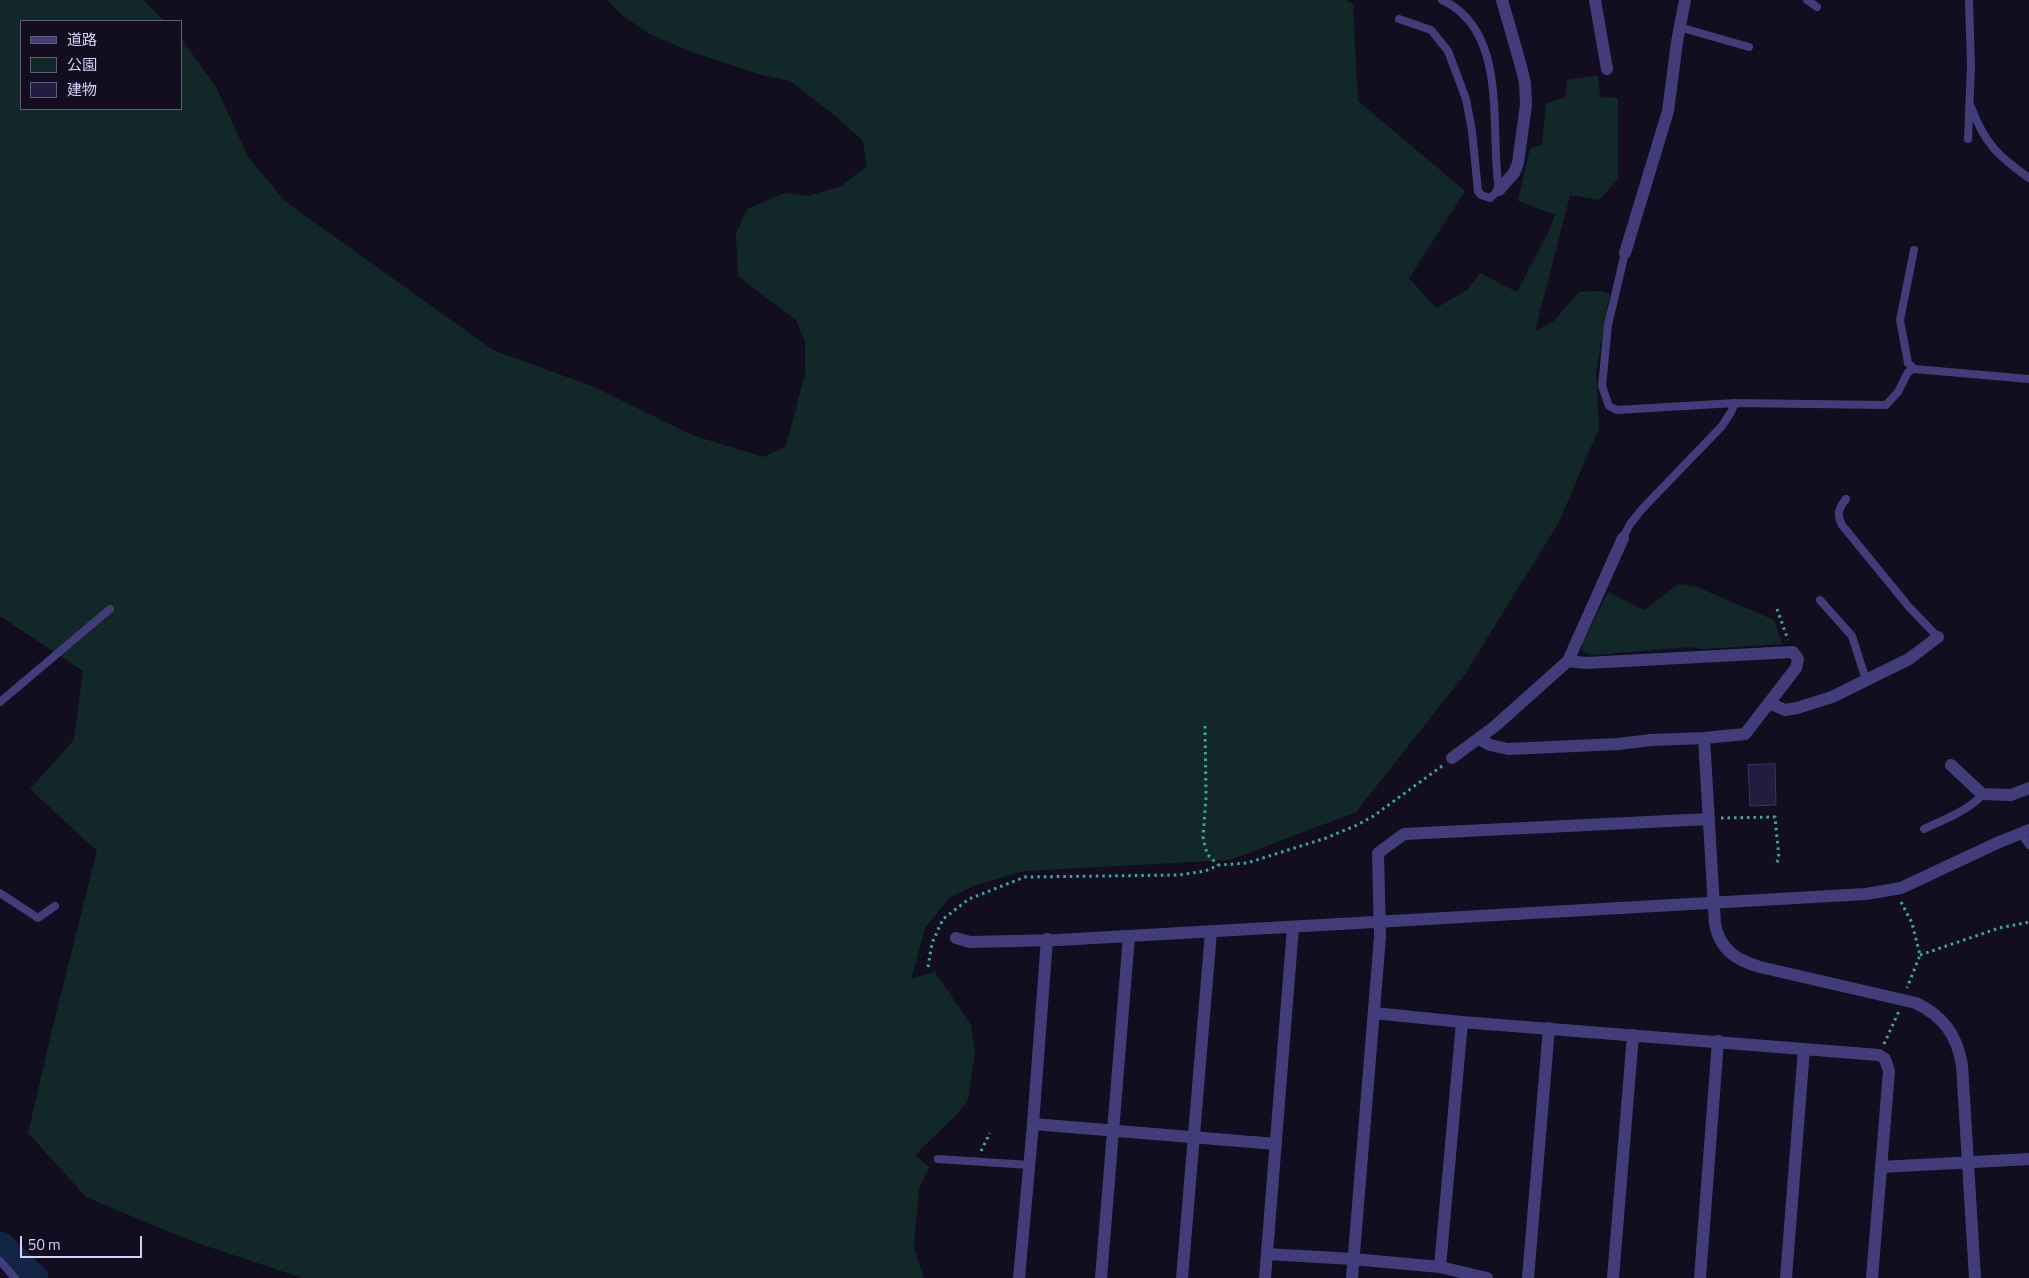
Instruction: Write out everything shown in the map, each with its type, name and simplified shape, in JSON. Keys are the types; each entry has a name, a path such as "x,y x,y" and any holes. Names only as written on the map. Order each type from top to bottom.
{"street":[{"path":"1499,190 1514,173 1518,163 1526,105 1525,83 1502,0"},
{"path":"1595,0 1607,69"},
{"path":"1625,252 1668,110 1679,27 1685,0"},
{"path":"1452,758 1479,739 1568,662 1623,538"},
{"path":"1769,703 1785,710 1832,697 1909,659 1938,637"},
{"path":"1479,739 1490,745 1508,749 1618,744 1745,734 1796,668 1798,659 1792,652 1586,663 1568,662"},
{"path":"1704,738 1714,818 1713,903 1715,924 1719,939 1729,952 1738,959 1760,967 1916,1003 1944,1021 1956,1040 1960,1054 1975,1278"},
{"path":"1951,766 1982,794 2011,795 2029,788"},
{"path":"1352,1278 1380,922 1378,853 1404,834 1714,818"},
{"path":"956,938 970,942 1129,936 1843,896 1896,890 2025,832"},
{"path":"1265,1278 1293,927"},
{"path":"1182,1278 1211,932"},
{"path":"1101,1278 1129,936"},
{"path":"1019,1278 1030,1165 1047,939"},
{"path":"1374,1013 1462,1022 1872,1053 1884,1058 1889,1071 1872,1278"},
{"path":"1440,1267 1462,1022"},
{"path":"1528,1278 1549,1028"},
{"path":"1614,1278 1634,1035"},
{"path":"1700,1278 1718,1041"},
{"path":"1786,1278 1804,1049"},
{"path":"1033,1124 1276,1144"},
{"path":"1881,1167 2029,1159"},
{"path":"1267,1254 1440,1267 1488,1278"}],"lane":[{"path":"1399,19 1431,30 1448,51 1466,99 1472,131 1478,191 1481,195 1490,198 1499,190 1493,90 1487,56 1477,31 1462,13 1451,4 1442,0"},
{"path":"1807,0 1816,7"},
{"path":"1968,140 1971,66 1969,0"},
{"path":"1679,27 1749,47"},
{"path":"1970,103 1978,127 1996,153 2029,178"},
{"path":"1914,250 1900,320 1908,363 1914,369"},
{"path":"1625,252 1608,325 1602,386 1608,406 1618,410 1735,403 1886,405 1898,392 1908,372 1914,369 2029,379"},
{"path":"1623,538 1630,524 1643,508 1722,426 1732,412 1735,403"},
{"path":"1846,499 1839,508 1838,518 1842,525 1909,607 1938,637"},
{"path":"1820,600 1852,636 1866,680"},
{"path":"0,702 110,609"},
{"path":"1924,829 1958,813 1980,798 1982,794"},
{"path":"2025,832 2029,845"},
{"path":"0,894 38,918 55,906"},
{"path":"938,1159 1030,1165"},
{"path":"0,1261 15,1278"}],"path":[{"path":"1777,609 1792,652"},
{"path":"1204,726 1206,797 1203,837 1208,854 1219,866"},
{"path":"928,967 932,943 943,919 969,899 1025,878 1179,875 1247,862 1326,838 1355,826 1372,817 1452,758"},
{"path":"1714,818 1775,817 1779,858 1776,864"},
{"path":"1902,904 1912,923 1920,954 1906,990"},
{"path":"1920,954 1999,928 2029,922"},
{"path":"1883,1047 1896,1018"},
{"path":"979,1162 980,1154 990,1133"}],"green space":[{"path":"0,0 143,0 163,20 20,20 20,110 182,110 182,39 216,87 248,157 286,202 493,350 594,387 692,435 763,457 786,447 805,373 805,341 796,320 738,276 736,234 747,209 785,193 808,196 841,186 867,166 863,141 833,114 790,81 758,74 695,53 649,34 621,14 607,0 1346,0 1353,4 1358,101 1465,191 1409,278 1436,308 1467,290 1480,273 1517,292 1549,231 1555,215 1518,201 1530,148 1542,145 1546,104 1565,97 1567,80 1598,75 1600,97 1618,98 1618,179 1599,200 1570,195 1535,331 1553,322 1579,292 1599,291 1610,294 1596,371 1599,428 1559,522 1465,674 1356,812 1230,860 1024,871 973,886 949,898 925,928 911,979 935,972 971,1025 975,1053 968,1099 959,1112 915,1155 929,1167 919,1189 914,1247 924,1278 302,1278 191,1241 86,1197 28,1133 97,851 30,789 74,740 83,671 0,616"},
{"path":"1678,584 1697,587 1774,620 1782,644 1704,649 1690,647 1593,655 1582,650 1582,644 1608,592 1644,610"}],"building":[{"path":"1775,764 1776,805 1750,806 1748,765"}],"waterway":[{"path":"0,1246 34,1278"}]}
